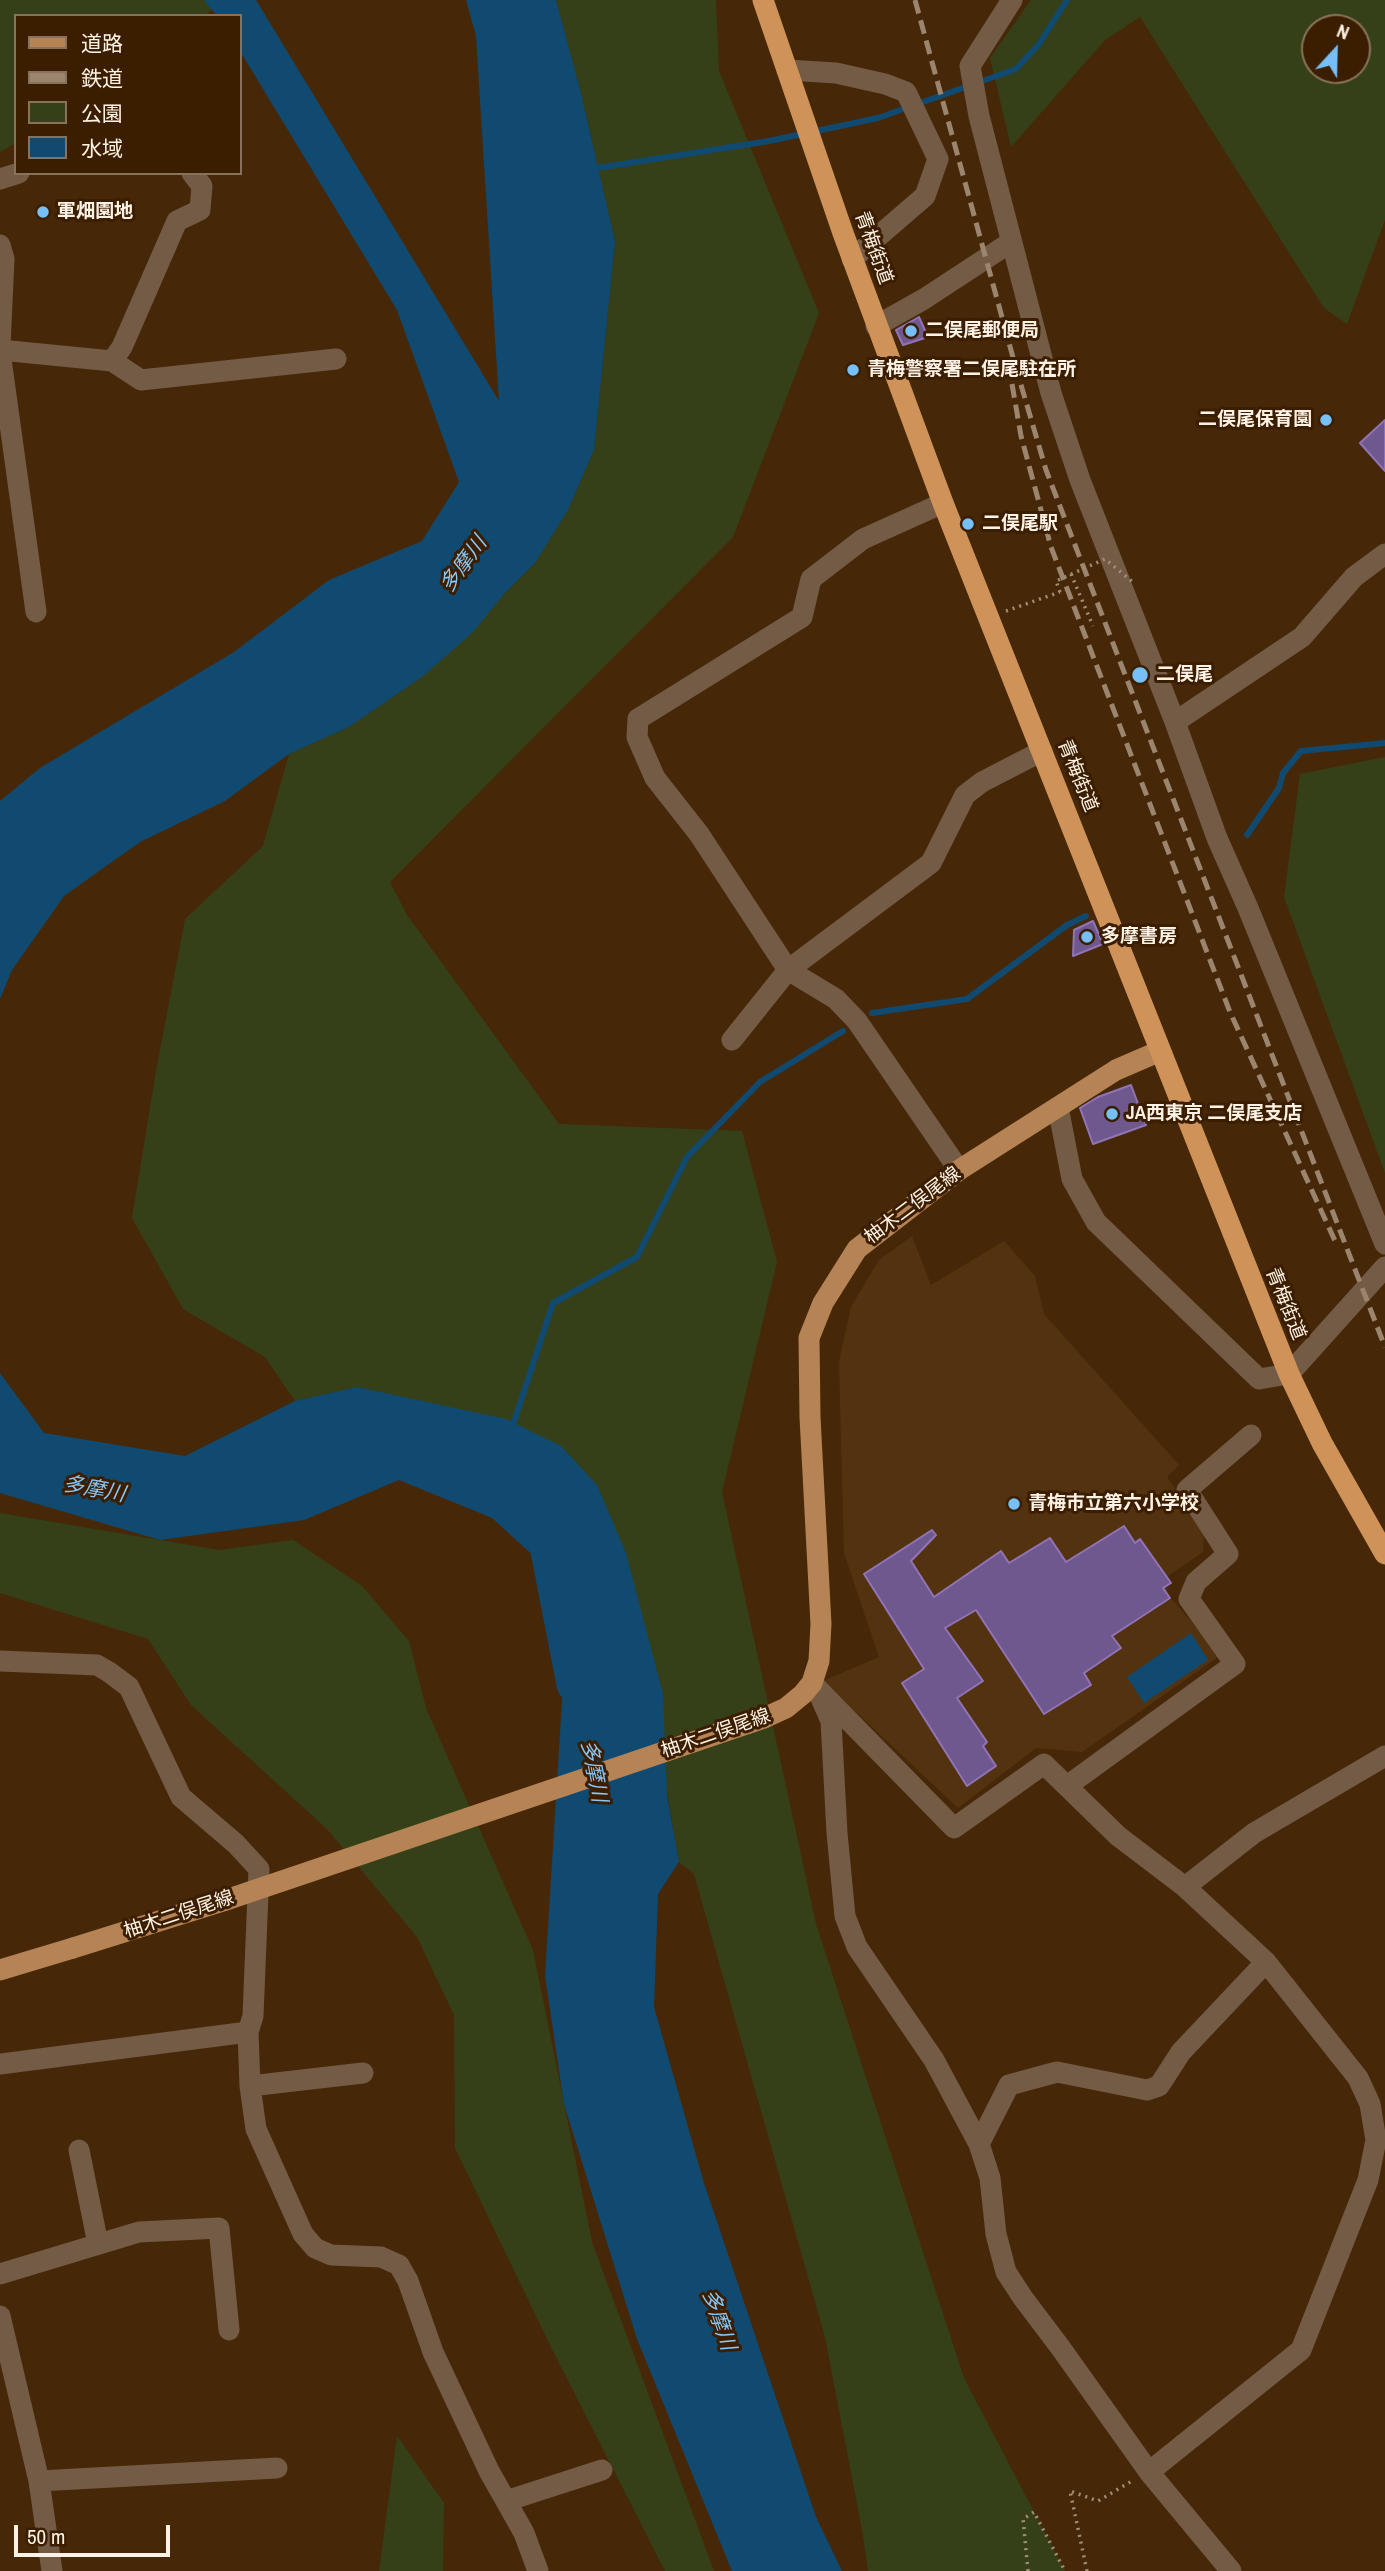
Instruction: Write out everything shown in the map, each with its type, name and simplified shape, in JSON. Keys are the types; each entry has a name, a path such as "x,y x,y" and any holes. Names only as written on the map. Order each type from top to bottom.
{"highway":[{"name":"青梅街道","path":"764,1 852,259 943,503 1289,1374 1322,1443 1385,1554"}],"main road":[{"name":"柚木二俣尾線","path":"0,1970 249,1892 764,1718 795,1702 812,1683 819,1661 821,1624 810,1417 809,1338 823,1303 857,1249 959,1170 1116,1070 1160,1051"}],"street":[{"path":"1012,0 970,66 979,116 1051,393 1080,480 1175,722 1217,838 1385,1244"},
{"path":"790,76 836,73 885,84 906,92 938,159 925,196 852,259"},
{"path":"112,361 122,347 177,221 200,210 202,186 194,175"},
{"path":"876,326 924,299 1011,242"},
{"path":"0,245 5,259 0,349 36,612"},
{"path":"0,349 112,361 141,380 335,359"},
{"path":"943,503 863,539 811,579 802,617 638,719 637,737 655,778 699,834 788,970 836,999 857,1021 959,1170"},
{"path":"1175,722 1302,637 1354,577 1385,554"},
{"path":"732,1040 788,970 931,863 965,794 982,782 1042,751"},
{"path":"1059,1107 1072,1179 1096,1222 1259,1379 1289,1374 1385,1266"},
{"path":"1067,1786 1235,1664 1189,1598 1196,1582 1228,1554 1187,1490 1251,1435"},
{"path":"0,1661 97,1665 129,1687 181,1797 236,1844 259,1869 253,2016 248,2032 250,2086 256,2129 303,2234 315,2248 331,2255 382,2257 399,2264 408,2281 433,2352 489,2471 524,2533 538,2571"},
{"path":"812,1683 954,1828 1044,1764 1118,1836 1185,1887 1266,1962 1378,2105 1377,2181 1301,2350 1149,2472"},
{"path":"812,1683 829,1712 831,1721 845,1916 857,1947 934,2060 979,2144 990,2178 996,2234 1006,2272 1149,2472 1231,2571"},
{"path":"1185,1887 1254,1833 1385,1756"},
{"path":"979,2144 1009,2085 1056,2072 1147,2090 1159,2086 1181,2052 1266,1962"},
{"path":"0,2063 248,2032"},
{"path":"250,2086 363,2073"},
{"path":"79,2150 98,2244"},
{"path":"0,2274 139,2232 219,2228 229,2330"},
{"path":"0,2316 39,2482 52,2571"},
{"path":"39,2482 277,2468"},
{"path":"506,2501 602,2470"}],"path":[{"path":"990,617 1060,592 1056,581 1105,559 1134,583"},
{"path":"1071,574 1093,626"},
{"path":"1087,2571 1070,2491 1098,2501 1149,2472"},
{"path":"1028,2571 1023,2519 1034,2512 1065,2571"}],"shaded area":[{"name":"青梅市立第六小学校","path":"912,1236 931,1285 1004,1241 1035,1276 1044,1314 1179,1465 1167,1477 1204,1531 1203,1552 1168,1576 1167,1594 1221,1655 1082,1752 1036,1748 958,1808 823,1681 879,1657 844,1553 839,1361 851,1307 879,1260"}],"green space":[{"path":"0,0 204,0 213,9 207,14 14,14 14,144 0,152"},
{"path":"556,0 716,0 719,71 819,313 733,537 390,882 407,915 559,1124 742,1131 777,1262 722,1492 816,1924 964,2378 1065,2571 868,2571 825,2337 694,1874 679,1862 626,1553 357,1387 295,1401 265,1357 183,1309 132,1218 185,919 263,846 289,754 349,727 422,677 535,563 568,510 594,450 615,241 580,89"},
{"path":"1031,0 1385,0 1385,220 1347,324 1324,308 1140,17 1105,40 1011,147 990,58"},
{"path":"1385,757 1385,1173 1284,897 1300,774"},
{"path":"0,1513 219,1550 293,1540 362,1586 409,1641 426,1708 533,1950 592,2242 714,2571 665,2571 551,2347 455,2148 454,2015 417,1937 327,1829 191,1705 148,1639 0,1593"},
{"path":"397,2436 444,2503 443,2571 379,2571"}],"water":[{"path":"204,0 256,0 499,401 476,36 466,0 556,0 580,89 615,241 594,450 568,510 535,563 504,594 473,632 422,677 349,727 289,754 225,801 140,842 64,896 12,970 0,999 0,801 40,768 234,652 329,580 422,541 459,482 397,310 242,54 242,14 215,14"},
{"path":"0,1373 44,1433 185,1456 295,1401 357,1387 506,1419 561,1446 597,1485 626,1553 663,1694 667,1795 679,1862 658,1894 654,2007 703,2180 816,2517 842,2571 732,2571 637,2339 564,2104 545,1976 569,1588 492,1518 399,1480 304,1520 160,1540 0,1493"},
{"path":"1191,1633 1208,1660 1144,1703 1127,1677"}],"building":[{"name":"二俣尾郵便局","path":"919,317 928,337 903,345 896,330"},
{"path":"1385,420 1385,471 1360,443"},
{"name":"多摩書房","path":"1093,921 1103,944 1073,956 1074,930"},
{"path":"1131,1085 1146,1125 1093,1144 1080,1108 1098,1097"},
{"path":"1124,1526 1135,1543 1140,1539 1171,1583 1163,1588 1170,1598 1112,1636 1121,1648 1084,1673 1091,1685 1044,1714 976,1610 945,1628 983,1681 957,1698 987,1742 983,1746 996,1766 967,1786 902,1683 924,1669 864,1574 932,1530 936,1535 911,1561 934,1597 1001,1551 1009,1563 1050,1538 1066,1562"}],"waterway":[{"path":"594,173 598,168 769,141 878,118 1016,69 1039,44 1067,0"},
{"path":"1247,835 1279,788 1283,773 1301,751 1385,743"},
{"path":"872,1013 967,999 1067,925 1086,916"},
{"path":"511,1431 553,1303 637,1257 687,1157 760,1082 843,1031"},
{"name":"多摩川","path":"544,1525 575,1684"}],"railway":[{"path":"915,0 1046,470 1385,1347"},
{"path":"1012,384 1021,436 1051,547 1230,1012 1336,1243"}],"place":[{"name":"軍畑園地","path":"43,212"},
{"name":"二俣尾郵便局","path":"911,331"},
{"name":"青梅警察署二俣尾駐在所","path":"853,370"},
{"name":"二俣尾保育園","path":"1326,420"},
{"name":"二俣尾駅","path":"968,524"},
{"name":"二俣尾","path":"1140,675"},
{"name":"多摩書房","path":"1087,937"},
{"name":"JA西東京 二俣尾支店","path":"1112,1114"},
{"name":"青梅市立第六小学校","path":"1014,1504"}]}
